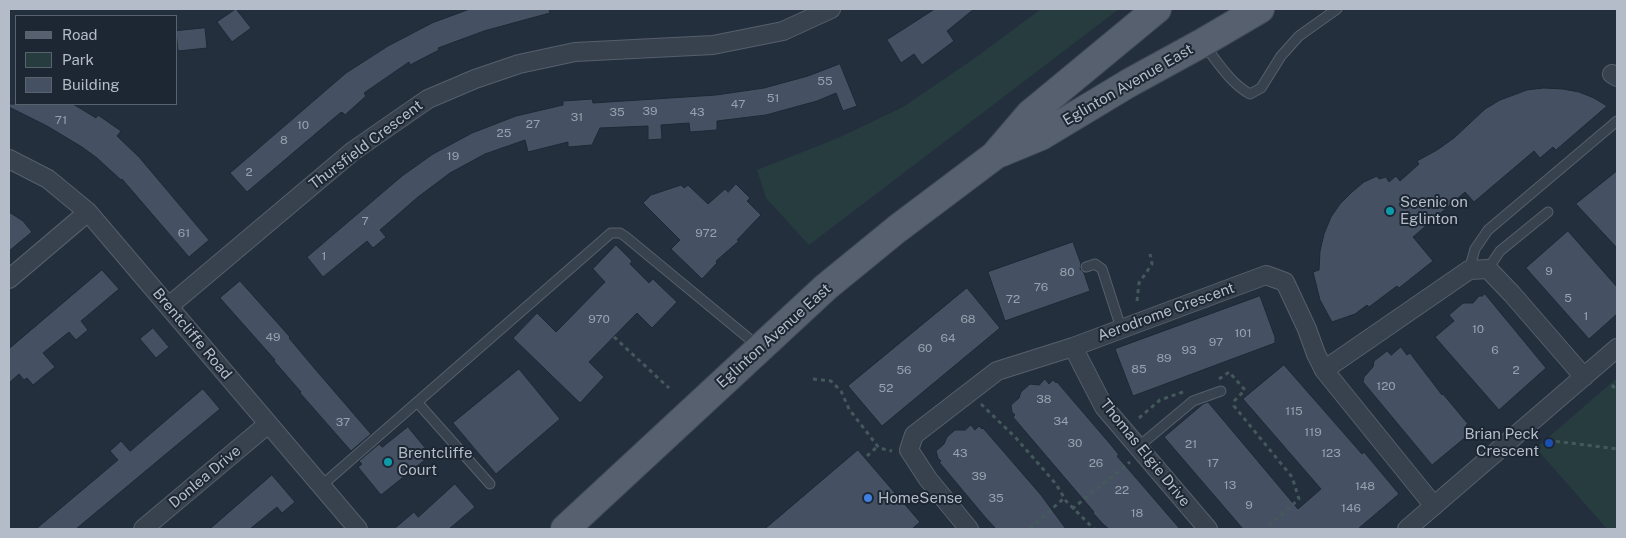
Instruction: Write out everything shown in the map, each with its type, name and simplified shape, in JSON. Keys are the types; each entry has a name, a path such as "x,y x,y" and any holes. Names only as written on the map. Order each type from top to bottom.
{"main road":[{"name":"Eglinton Avenue East","path":"566,529 826,287 897,229 994,156 1030,114 1157,9"},
{"name":"Eglinton Avenue East","path":"994,156 1041,136 1260,9"}],"street":[{"name":"Thursfield Crescent","path":"169,306 353,151 428,99 475,79 519,64 575,52 712,45 783,31 831,9"},
{"name":"Brentcliffe Road","path":"9,159 48,179 88,212 358,529"},
{"path":"9,279 88,212"},
{"path":"1324,370 1469,270 1488,269 1584,377"},
{"name":"Aerodrome Crescent","path":"914,435 997,371 1073,347 1266,275 1285,282 1324,370 1434,506"},
{"name":"Thomas Elgie Drive","path":"1073,347 1104,407 1208,529"},
{"path":"1407,529 1617,348"},
{"name":"Donlea Drive","path":"143,529 268,424"},
{"path":"914,435 909,450 928,479 969,529"}],"lane":[{"path":"1202,43 1232,81 1240,89 1250,94 1261,88 1281,56 1299,36 1337,9"},
{"path":"1469,270 1475,249 1488,230 1617,121"},
{"path":"1488,269 1500,251 1548,212"},
{"path":"321,486 611,233 620,233 626,237 760,348"},
{"path":"1086,267 1095,264 1102,269 1121,328"},
{"path":"1140,450 1193,401 1221,391"},
{"path":"417,402 490,484"}],"path":[{"path":"1136,301 1139,283 1152,264 1150,254"},
{"path":"614,337 669,388"},
{"path":"1210,382 1219,379 1229,372 1245,390 1235,400 1234,406 1292,477 1299,499 1265,529"},
{"path":"813,379 832,381 841,391 849,409 879,448 893,452 914,435"},
{"path":"1612,385 1617,391"},
{"path":"1139,418 1160,400 1185,391"},
{"path":"981,404 1016,438 1056,484 1072,509 1094,529"},
{"path":"1549,438 1553,441 1617,449"},
{"path":"866,456 878,446"},
{"path":"1072,509 1140,450"},
{"path":"1030,529 1064,498"}],"green space":[{"path":"1041,9 1119,9 809,245 766,198 757,170 838,138 903,107 975,58"},
{"path":"1617,378 1617,529 1607,529 1536,448"}],"building":[{"path":"236,9 251,28 232,42 217,22"},
{"path":"470,9 549,9 550,13 484,31 438,48 439,50 410,65 409,62 364,93 366,96 345,115 342,112 340,113 247,192 230,173 346,73 388,46 432,23"},
{"path":"935,9 974,9 947,31 954,41 922,65 914,54 901,63 887,40"},
{"path":"205,28 207,48 178,51 178,31"},
{"path":"840,64 857,106 843,111 836,93 817,101 766,115 717,121 717,130 690,132 689,123 661,125 662,139 648,140 648,126 600,128 592,145 568,147 568,142 528,152 525,140 485,154 450,173 418,197 380,230 386,237 373,248 367,241 323,277 307,257 402,176 433,154 472,133 516,116 563,105 563,101 592,99 593,103 716,95 764,88 808,76"},
{"name":"Scenic on Eglinton","path":"1544,88 1579,92 1607,106 1556,150 1553,147 1540,158 1534,151 1474,202 1465,192 1413,237 1433,261 1399,288 1397,286 1369,307 1367,305 1355,314 1332,322 1320,300 1313,272 1319,270 1320,251 1324,234 1331,217 1340,204 1364,182 1377,176 1379,179 1386,177 1389,182 1396,176 1400,181 1419,164 1417,161 1454,138 1485,109 1500,100 1527,90"},
{"path":"9,104 75,105 96,118 98,115 121,131 117,136 139,157 209,240 189,257 122,179 97,158 47,126 9,107"},
{"path":"1617,171 1617,248 1576,204"},
{"path":"736,184 750,198 747,201 761,215 737,240 739,241 716,261 717,263 702,279 671,249 680,240 643,203 651,195 681,185 684,188 688,185 708,204 725,189 728,192"},
{"path":"9,212 23,221 32,232 9,251"},
{"path":"1568,231 1617,287 1617,314 1589,339 1526,268"},
{"path":"1073,242 1081,264 1080,269 1084,273 1090,291 1005,321 988,272"},
{"path":"616,245 632,261 630,264 649,283 653,279 677,302 652,328 637,313 589,362 604,377 580,403 513,338 537,313 556,332 605,282 593,269"},
{"path":"102,270 119,289 81,321 88,330 76,340 69,332 43,353 55,367 33,385 27,378 24,380 19,374 9,383 9,349"},
{"path":"240,281 290,337 371,434 351,451 220,298"},
{"path":"967,288 1000,328 882,426 848,386"},
{"path":"1485,294 1546,368 1499,410 1435,337 1454,321 1449,315 1463,303 1473,303 1479,296"},
{"path":"1260,296 1275,337 1275,343 1133,396 1115,349"},
{"path":"153,328 169,347 156,358 140,339"},
{"path":"1401,347 1407,355 1410,353 1442,395 1468,424 1466,425 1472,432 1432,465 1363,382 1364,377 1373,367 1374,361 1387,351 1391,355"},
{"path":"1284,365 1362,454 1364,452 1399,494 1358,529 1243,529 1164,437 1203,404 1208,402 1298,509 1321,489 1243,399"},
{"path":"519,369 560,419 496,474 453,423"},
{"path":"1045,379 1049,384 1053,380 1057,382 1180,529 1109,529 1093,513 1013,417 1015,415 1012,412 1011,405 1019,398 1021,392 1030,384 1039,385"},
{"path":"203,389 220,409 76,529 36,529 118,460 110,451 121,441 130,451"},
{"path":"971,425 975,430 979,426 983,428 1041,495 1066,529 996,529 985,517 939,462 941,461 936,451 955,430 965,430"},
{"name":"Brentcliffe Court","path":"408,427 431,455 381,495 358,467 362,464 359,461 379,444 382,447"},
{"path":"858,450 920,522 912,529 765,529"},
{"path":"272,475 295,502 282,513 277,507 250,529 210,529"},
{"path":"455,484 475,507 449,529 394,529 414,512 418,517"}],"place":[{"name":"Scenic on Eglinton","path":"1390,211"},
{"name":"Brian Peck Crescent","path":"1549,443"},
{"name":"Brentcliffe Court","path":"388,462"},
{"name":"HomeSense","path":"868,498"}]}
